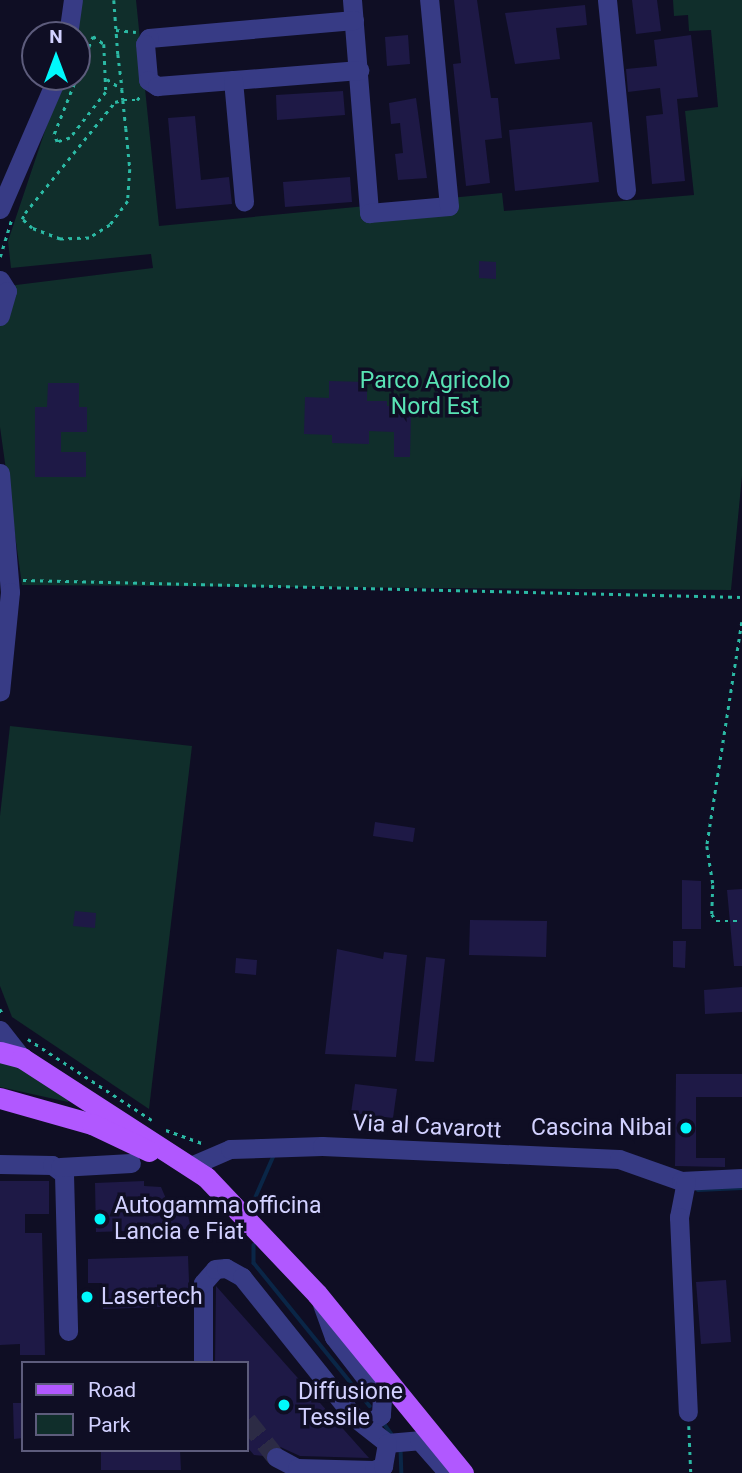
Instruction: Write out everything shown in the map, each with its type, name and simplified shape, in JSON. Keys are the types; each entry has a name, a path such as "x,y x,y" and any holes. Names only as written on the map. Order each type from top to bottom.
{"main road":[{"path":"0,1052 22,1058 192,1165 236,1207 317,1294 456,1470"},
{"path":"0,1098 118,1135 184,1171 236,1207"}],"street":[{"path":"70,21 73,0"},
{"path":"352,0 369,213 449,206 429,0"},
{"path":"607,0 626,190"},
{"path":"354,20 149,38 145,44 150,85 359,70"},
{"path":"233,79 244,202"},
{"path":"0,209 51,91"},
{"path":"0,281 7,291 0,316"},
{"path":"0,473 10,580 0,692"},
{"path":"9,1028 22,1058"},
{"name":"Via al Cavarott","path":"192,1165 217,1152 322,1146 619,1159 686,1181 742,1178"},
{"path":"0,1164 60,1167 131,1163"},
{"path":"60,1167 64,1174 68,1331"},
{"path":"686,1181 679,1217 688,1412"},
{"path":"203,1361 202,1287 209,1273 226,1268 242,1277 365,1426 387,1443 416,1439 456,1470"},
{"path":"317,1294 334,1337 382,1399 381,1415 365,1426"},
{"path":"276,1457 297,1468 374,1470 383,1466 387,1443"}],"path":[{"path":"114,0 123,100 130,184 120,215 89,238 60,239 32,228 22,219 25,213 115,102 123,100 137,100 150,85"},
{"path":"93,36 104,44 107,79 106,92 69,138 56,141 54,134 93,36"},
{"path":"107,79 122,89"},
{"path":"10,580 742,597"},
{"path":"742,622 707,846 712,914 716,921 742,921"},
{"path":"0,1009 9,1028 167,1131 217,1152"},
{"path":"688,1412 691,1473"}],"green space":[{"name":"Parco Agricolo Nord Est","path":"80,0 136,0 159,226 502,193 504,211 694,195 685,111 718,107 711,30 689,31 688,15 674,16 673,0 742,0 742,476 731,590 22,585 0,427 0,287 153,268 151,254 11,268 8,241 58,91 91,91 91,21 79,21"},
{"path":"10,726 192,746 149,1109 12,1017 0,986 0,816"},
{"path":"0,1050 69,1100 68,1102 0,1087"}],"building":[{"path":"454,0 477,0 491,98 498,98 502,138 485,140 490,183 466,186 453,64 461,63"},
{"path":"632,0 657,0 661,31 636,34"},
{"path":"585,5 587,25 556,28 560,59 515,64 505,13"},
{"path":"408,35 410,64 387,66 385,37"},
{"path":"691,35 698,97 677,99 685,181 652,184 646,116 663,114 660,88 628,92 626,69 657,66 654,40"},
{"path":"343,91 345,115 277,120 276,95"},
{"path":"416,98 427,178 398,180 395,154 403,153 400,123 391,124 389,103"},
{"path":"195,116 201,180 229,177 232,204 176,209 168,118"},
{"path":"592,122 599,182 515,191 509,130"},
{"path":"350,177 352,202 285,207 283,182"},
{"path":"479,261 496,262 496,279 479,278"},
{"path":"329,381 367,382 367,401 387,401 387,406 395,406 395,413 411,414 410,457 394,457 394,432 369,431 369,444 332,443 332,435 304,434 305,397 329,398"},
{"path":"48,383 79,383 79,407 87,407 87,432 61,432 61,452 86,452 86,477 35,477 35,407 47,407"},
{"path":"375,822 415,828 413,842 373,836"},
{"path":"682,880 701,881 701,929 682,929"},
{"path":"742,889 742,966 734,966 727,890"},
{"path":"75,911 96,913 95,928 73,926"},
{"path":"470,920 547,921 546,957 469,955"},
{"path":"673,941 686,941 685,968 673,967"},
{"path":"337,949 383,959 384,952 407,955 396,1057 325,1054"},
{"path":"426,957 445,959 434,1062 415,1061"},
{"path":"236,958 257,960 256,975 235,973"},
{"path":"742,987 742,1012 705,1014 704,990"},
{"name":"Cascina Nibai","path":"676,1074 742,1074 742,1097 696,1097 696,1158 725,1158 725,1167 675,1166"},
{"path":"355,1084 397,1089 393,1118 351,1113"},
{"path":"0,1181 49,1181 49,1214 25,1214 25,1233 42,1233 45,1355 20,1355 20,1344 0,1345"},
{"path":"144,1181 144,1186 161,1187 167,1201 187,1211 191,1229 96,1232 95,1183"},
{"path":"188,1256 190,1306 103,1309 102,1283 88,1283 88,1259"},
{"path":"726,1280 731,1342 701,1344 696,1282"},
{"name":"Diffusione Tessile","path":"216,1286 369,1458 300,1456 276,1445 264,1456 254,1455 248,1448 248,1361 215,1361"},
{"path":"13,1403 21,1403 21,1438 14,1439"},
{"path":"101,1452 180,1452 181,1470 101,1470"}],"waterway":[{"path":"252,1205 274,1155"},
{"path":"698,1190 742,1188"},
{"path":"254,1245 254,1263 370,1406"},
{"path":"383,1422 391,1433"},
{"path":"401,1449 402,1473"}],"tunnel":[{"path":"248,1421 276,1457"}],"place":[{"name":"Cascina Nibai","path":"686,1128"},
{"name":"Autogamma officina Lancia e Fiat","path":"100,1219"},
{"name":"Lasertech","path":"87,1297"},
{"name":"Diffusione Tessile","path":"284,1405"}]}
